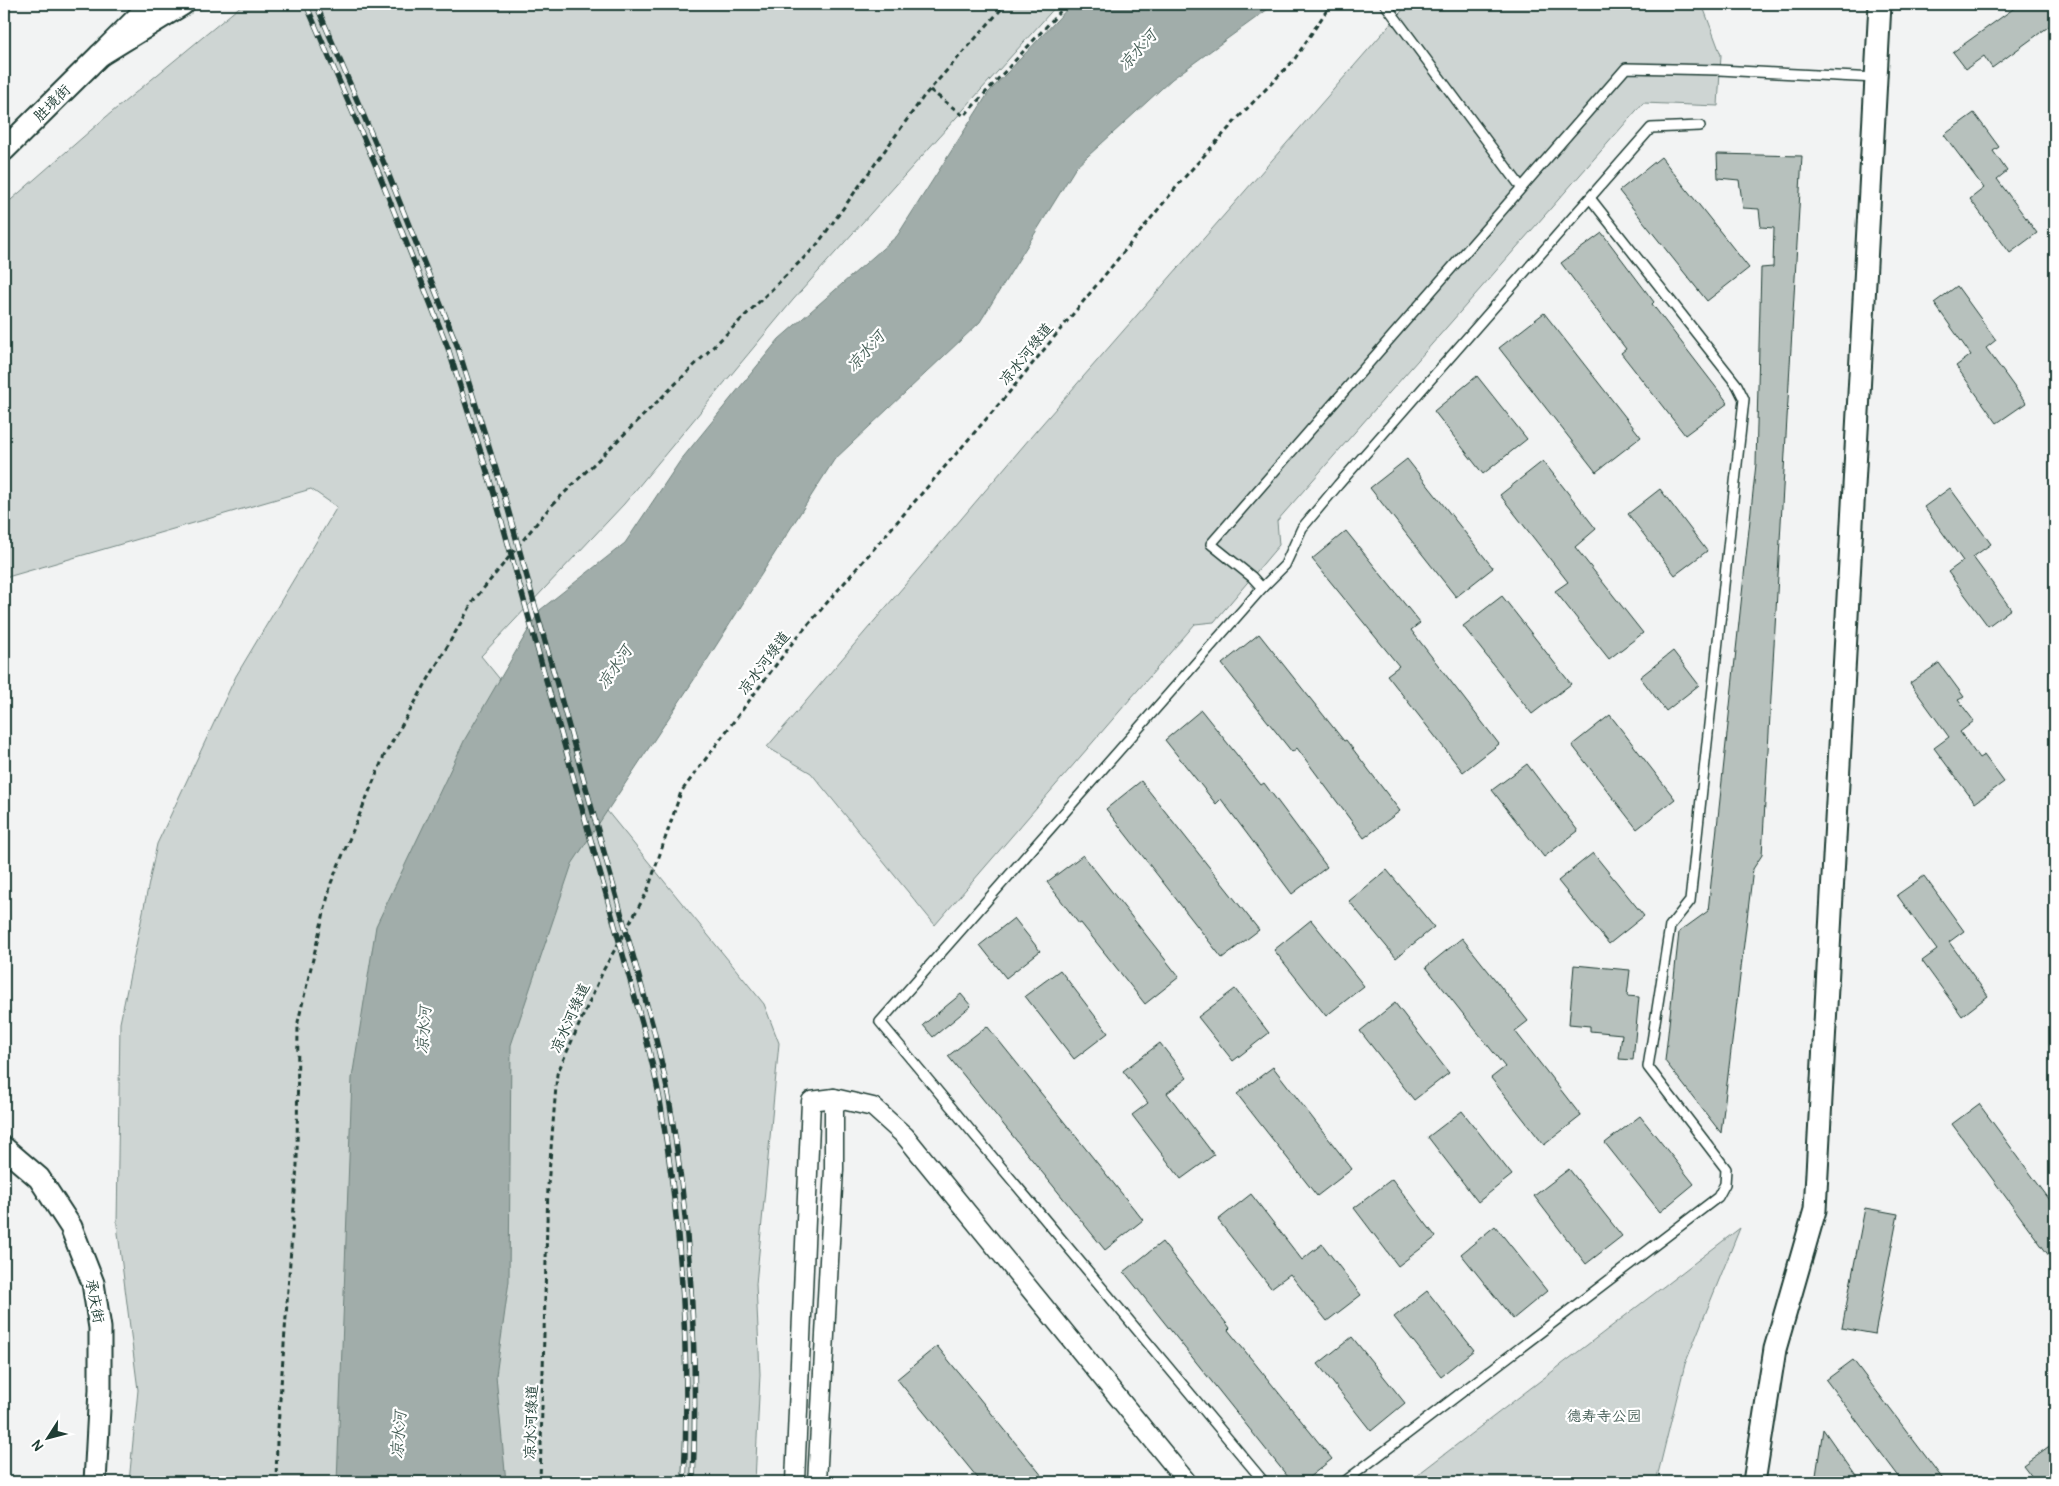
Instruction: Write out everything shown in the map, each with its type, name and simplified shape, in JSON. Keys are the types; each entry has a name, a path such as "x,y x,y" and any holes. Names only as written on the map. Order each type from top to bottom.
{"street":[{"path":"100,55 150,4"},
{"path":"100,55 183,4"},
{"path":"1754,1482 1775,1349 1815,1210 1880,4"},
{"name":"胜境街","path":"4,150 100,55"},
{"path":"817,1482 834,1169 834,1098"},
{"path":"795,1482 811,1101 834,1098 873,1107 905,1136 1187,1482"},
{"name":"承庆街","path":"4,1148 39,1178 71,1227 94,1283 100,1328 100,1390 95,1482"}],"lane":[{"path":"1385,4 1521,188"},
{"path":"1262,588 1252,577 1211,544 1626,68 1719,70 1876,78"},
{"path":"1264,1482 880,1022 1284,565 1302,528 1338,485 1651,128 1700,126"},
{"path":"1344,1482 1718,1197 1725,1184 1726,1169 1648,1067 1670,926 1690,901 1744,399 1737,385 1590,198"}],"path":[{"path":"276,1482 277,1442 297,1165 298,1022 331,883 384,756 474,600 544,514 816,246 930,90 1006,4"},
{"path":"930,90 964,116 1067,4"},
{"name":"凉水河绿道","path":"540,1482 548,1186 558,1074 604,969 647,892 681,792 793,642 1007,395 1183,179 1237,118 1275,82 1294,60 1331,4"}],"green space":[{"path":"243,4 1058,4 793,300 624,504 481,656 764,1004 779,1043 756,1284 760,1374 755,1482 129,1482 138,1390 117,1225 120,1023 157,844 236,676 337,507 311,489 4,578 4,206 106,117"},
{"path":"1408,4 1702,4 1721,55 1718,106 1643,103 1277,521 1279,545 1214,622 1195,624 935,925 811,773 767,747 1036,431"},
{"name":"德寿寺公园","path":"1740,1228 1685,1364 1656,1482 1408,1482"}],"water":[{"name":"凉水河","path":"1072,4 1275,4 1172,79 1076,167 980,322 834,460 707,660 572,864 511,1045 509,1281 496,1376 506,1482 337,1482 352,1078 376,926 465,739 540,610 625,543 680,461 779,339 897,236 989,92"}],"building":[{"path":"2020,4 2055,4 2055,22 1992,68 1984,56 1966,69 1953,52"},
{"path":"1974,113 1999,147 1993,151 2007,171 1997,179 2037,233 2010,253 1970,199 1984,188 1944,135"},
{"path":"1717,154 1802,156 1762,855 1753,869 1721,1133 1665,1061 1679,932 1708,911 1756,464 1761,268 1773,267 1774,228 1761,227 1759,209 1743,208 1739,180 1718,178"},
{"path":"1661,157 1749,268 1707,301 1619,191"},
{"path":"1602,233 1654,302 1652,304 1728,403 1685,435 1621,353 1626,349 1561,263"},
{"path":"1957,286 1996,340 1986,348 2026,403 1997,423 1956,366 1971,355 1934,303"},
{"path":"1544,313 1641,437 1596,472 1499,348"},
{"path":"1477,376 1527,439 1483,474 1434,411"},
{"path":"1407,459 1493,568 1456,597 1370,488"},
{"path":"1543,461 1596,529 1575,547 1643,633 1609,659 1555,591 1568,582 1500,495"},
{"path":"1950,488 1991,544 1973,557 2011,609 1988,626 1948,572 1963,561 1924,507"},
{"path":"1660,489 1707,551 1675,575 1628,514"},
{"path":"1346,531 1420,623 1411,630 1499,744 1463,772 1387,675 1399,666 1312,559"},
{"path":"1502,596 1571,684 1532,714 1463,626"},
{"path":"1259,634 1344,741 1346,740 1400,811 1364,838 1297,748 1292,752 1222,664"},
{"path":"1673,651 1699,685 1666,711 1640,677"},
{"path":"1939,663 1964,697 1958,700 1974,721 1960,732 1979,758 1984,755 2004,782 1975,803 1934,748 1949,737 1910,683"},
{"path":"1201,710 1261,785 1264,783 1327,867 1292,894 1221,799 1216,804 1165,740"},
{"path":"1610,715 1675,799 1637,829 1572,745"},
{"path":"1527,764 1578,831 1544,857 1492,790"},
{"path":"1141,781 1259,930 1222,958 1106,809"},
{"path":"1593,853 1644,916 1609,944 1558,881"},
{"path":"1083,855 1179,977 1145,1004 1047,882"},
{"path":"1387,870 1434,927 1396,958 1349,901"},
{"path":"1924,876 1964,931 1949,942 1988,996 1962,1016 1922,961 1937,950 1897,895"},
{"path":"1014,918 1040,951 1006,978 980,945"},
{"path":"1311,920 1364,986 1326,1016 1274,950"},
{"path":"1462,938 1528,1021 1515,1031 1581,1116 1544,1145 1491,1078 1505,1067 1426,967"},
{"path":"1574,965 1630,970 1627,996 1639,997 1633,1060 1619,1059 1622,1034 1590,1031 1590,1026 1569,1024"},
{"path":"1060,970 1108,1033 1074,1059 1025,996"},
{"path":"1235,989 1269,1033 1233,1061 1198,1017"},
{"path":"961,994 971,1006 933,1037 923,1025"},
{"path":"1395,1003 1449,1073 1414,1100 1360,1031"},
{"path":"987,1026 1143,1220 1105,1250 948,1056"},
{"path":"1160,1043 1187,1078 1167,1093 1214,1155 1181,1179 1132,1115 1148,1103 1123,1071"},
{"path":"1273,1067 1352,1169 1317,1196 1237,1094"},
{"path":"1979,1104 2055,1207 2055,1264 1952,1124"},
{"path":"1462,1111 1512,1175 1478,1202 1428,1137"},
{"path":"1640,1116 1694,1184 1660,1212 1605,1143"},
{"path":"1569,1169 1622,1236 1586,1264 1534,1196"},
{"path":"1392,1179 1436,1237 1398,1266 1354,1208"},
{"path":"1251,1194 1302,1260 1322,1244 1361,1295 1327,1321 1290,1274 1271,1288 1218,1220"},
{"path":"1865,1208 1898,1214 1875,1334 1842,1328"},
{"path":"1495,1226 1547,1291 1513,1319 1461,1254"},
{"path":"1162,1242 1230,1328 1228,1330 1332,1459 1303,1482 1292,1482 1124,1272"},
{"path":"1427,1291 1474,1350 1441,1376 1394,1317"},
{"path":"1352,1337 1405,1403 1371,1431 1318,1364"},
{"path":"937,1346 1047,1482 981,1482 897,1379"},
{"path":"1853,1360 1945,1482 1903,1482 1826,1380"},
{"path":"1823,1429 1860,1482 1815,1482"},
{"path":"2055,1442 2055,1482 2036,1482 2023,1465"}],"railway":[{"path":"306,4 378,171 448,348 495,497 644,1030 661,1107 679,1247 685,1341 686,1435 684,1482"},
{"path":"316,4 386,168 457,345 504,495 653,1027 670,1105 688,1246 693,1340 693,1482"}]}
